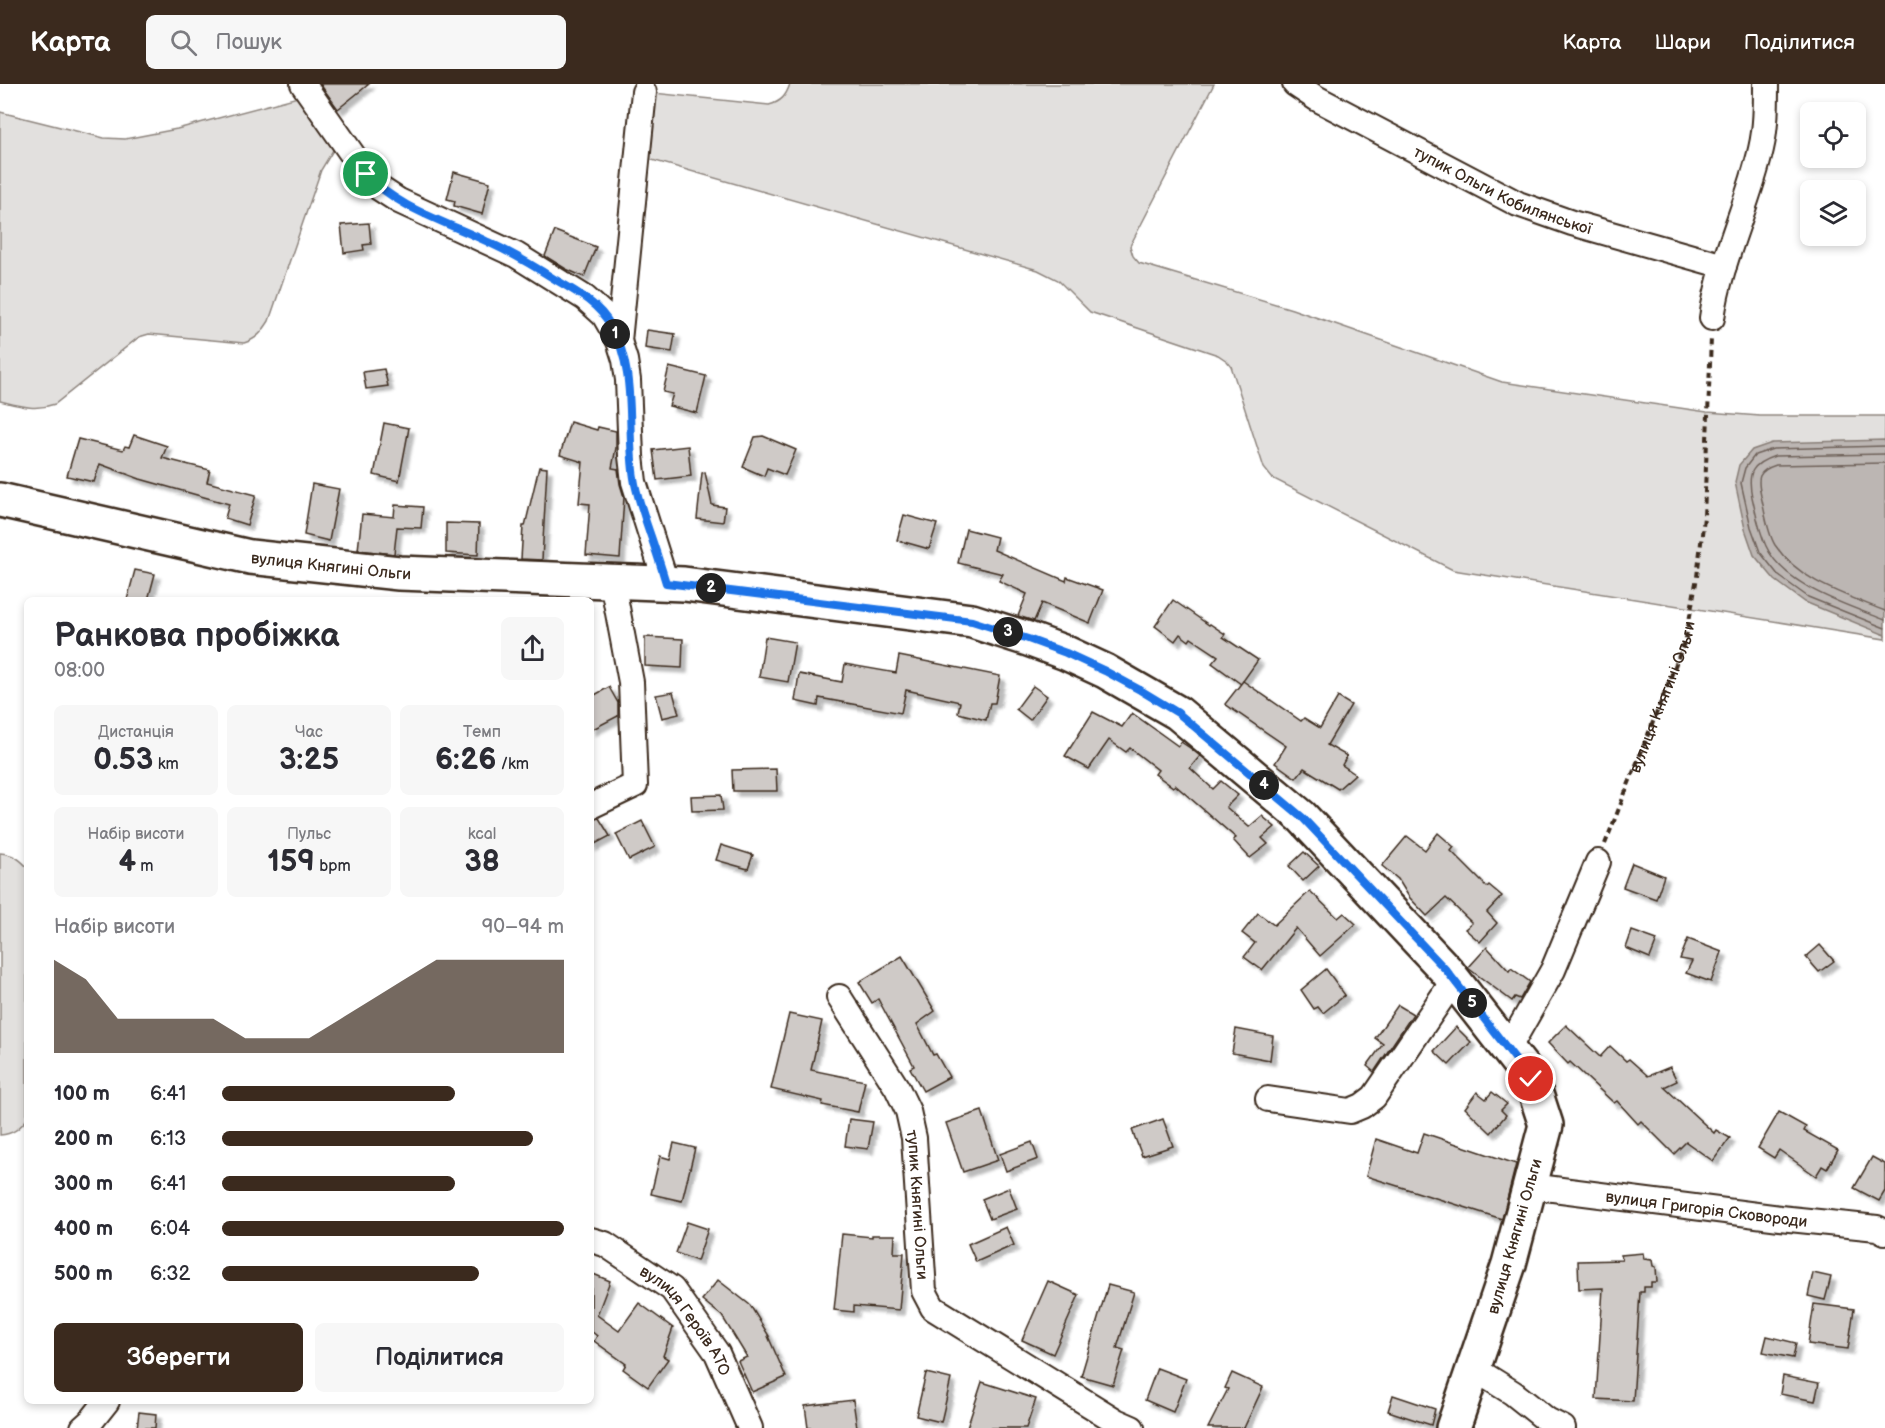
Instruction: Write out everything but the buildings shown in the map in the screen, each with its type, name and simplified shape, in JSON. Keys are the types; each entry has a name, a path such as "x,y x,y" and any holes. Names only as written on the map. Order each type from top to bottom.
{"street":[{"path":"303,84 366,174 379,188 399,201 516,255 571,288 595,305 604,315 619,342 627,370 634,483 666,583"},
{"name":"тупик Ольги Кобилянської","path":"1295,84 1316,98 1518,204 1572,223 1724,266"},
{"path":"1712,318 1717,289 1762,147 1766,84"},
{"path":"619,342 644,92"},
{"name":"вулиця Княгині Ольги","path":"0,500 250,556 399,573 666,583 972,621 1028,639 1105,671 1178,713 1302,817 1454,980 1531,1079 1546,1125 1509,1264 1453,1428"},
{"path":"594,805 635,785 631,682 612,581"},
{"path":"1508,1049 1553,970 1598,862"},
{"path":"1268,1099 1336,1110 1350,1111 1362,1106 1374,1097 1454,980"},
{"name":"тупик Княгині Ольги","path":"838,997 897,1088 908,1112 914,1138 924,1291 933,1308 1116,1421 1132,1428"},
{"name":"вулиця Григорія Сковороди","path":"1530,1186 1877,1228 1885,1232"},
{"name":"вулиця Героїв АТО","path":"594,1241 605,1244 672,1289 717,1353 750,1428"},
{"path":"1473,1368 1514,1393 1547,1420 1563,1428"},
{"path":"83,1428 105,1404"}],"path":[{"name":"вулиця Княгині Ольги","path":"1598,862 1686,638 1693,606 1704,517 1712,318"}],"shaded area":[{"path":"790,84 1214,84 1130,246 1133,256 1139,263 1292,309 1502,382 1707,412 1760,416 1885,416 1882,634 1885,635 1885,639 1453,570 1272,478 1264,468 1231,366 1218,355 1090,312 1058,280 1038,270 638,156 644,92 769,105 782,98"},
{"path":"309,94 341,137 321,170 269,321 259,335 244,343 149,334 139,337 55,404 34,407 0,401 0,112 104,138 125,139 177,129"},
{"path":"0,853 15,857 24,864 24,1122 15,1130 0,1135"}],"water":[{"path":"1885,440 1885,635 1805,602 1775,580 1754,555 1745,529 1735,482 1739,465 1752,450 1772,443"}],"route":[{"path":"366,174 388,195 516,255 540,269 595,305 604,315 619,342 625,360 634,483 666,583 972,621 1066,653 1140,690 1178,713 1302,817 1446,970 1531,1079"}]}
